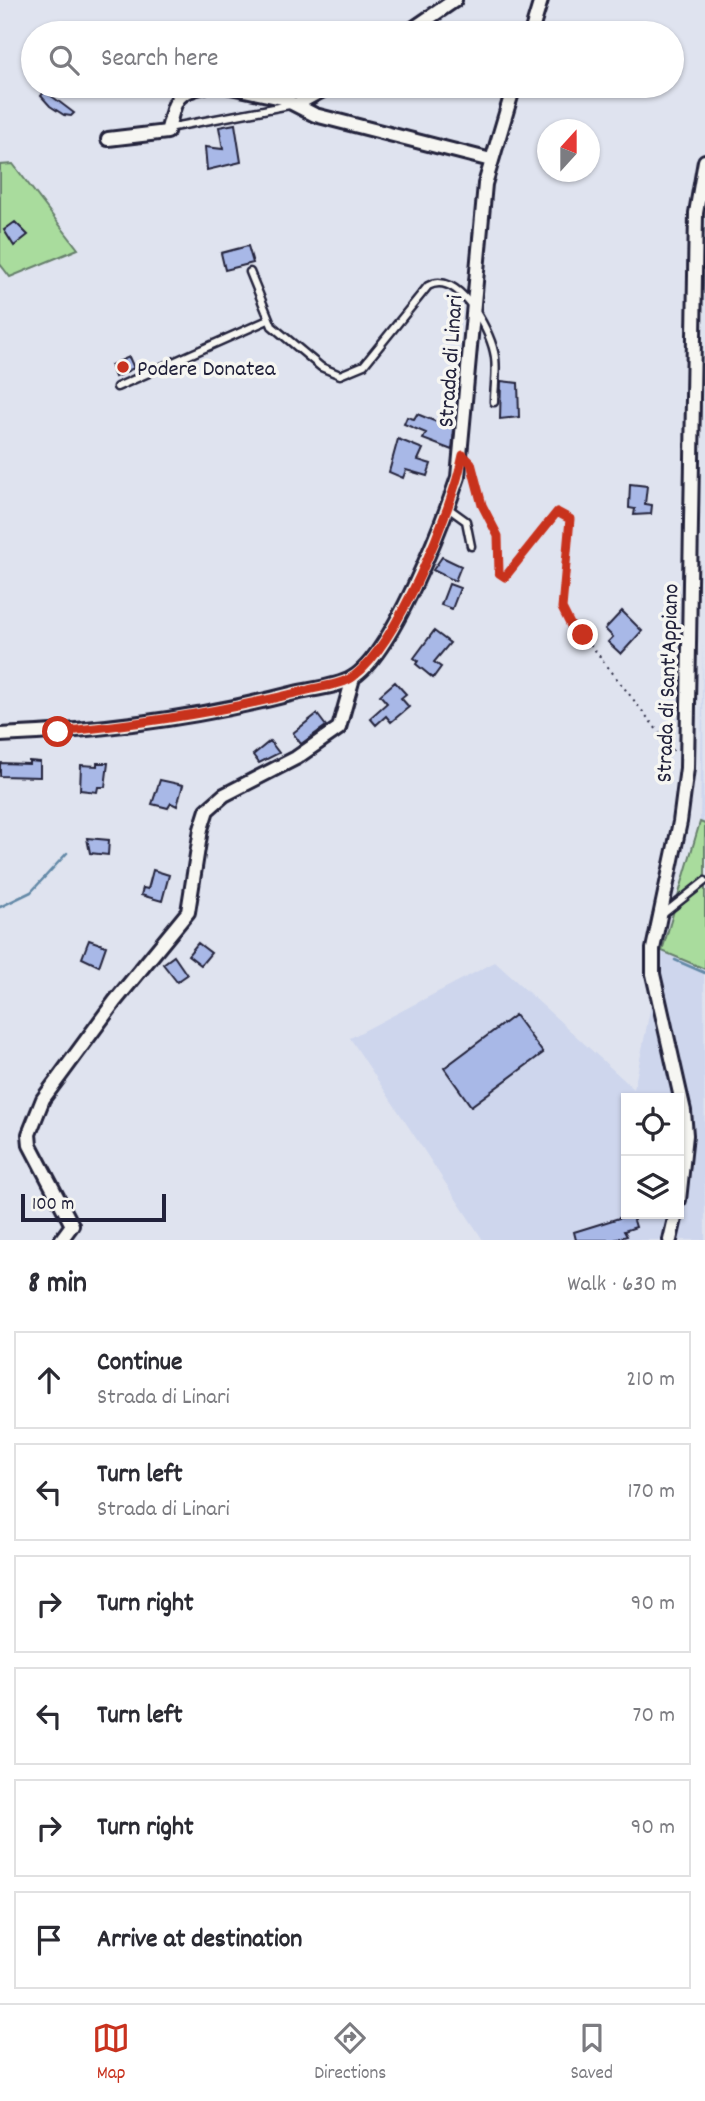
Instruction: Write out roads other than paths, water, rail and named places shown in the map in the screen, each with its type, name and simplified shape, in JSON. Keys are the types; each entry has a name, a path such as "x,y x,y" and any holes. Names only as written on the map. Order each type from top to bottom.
{"street":[{"path":"424,21 455,0"},
{"path":"535,21 541,0"},
{"path":"108,139 167,132 177,98"},
{"path":"273,98 297,104 315,115 491,160"},
{"path":"297,104 308,98"},
{"name":"Strada di Linari","path":"353,678 388,634 448,508 463,455 485,184 510,98"},
{"name":"Strada di Sant'Appiano","path":"684,1156 686,1135 684,1111 653,974 653,950 680,822 687,768 696,213 705,161"},
{"path":"0,735 58,732 173,719 353,678 339,728 296,758 224,795 207,810 201,829 188,912 115,1001 43,1099 29,1134 30,1144 72,1225 61,1240"},
{"path":"670,1240 675,1219"}],"lane":[{"path":"168,128 264,113 297,104"},
{"path":"250,272 268,320 279,334 321,367 340,375 364,365 428,286 435,282 448,283 473,307 487,328 495,354 494,402"},
{"path":"117,387 268,320"},
{"path":"448,508 466,521 471,546"},
{"path":"660,916 705,881"}],"waterway":[{"path":"0,907 31,892 67,853"},
{"path":"675,960 705,973"}],"place":[{"name":"Podere Donatea","path":"123,367"}]}
